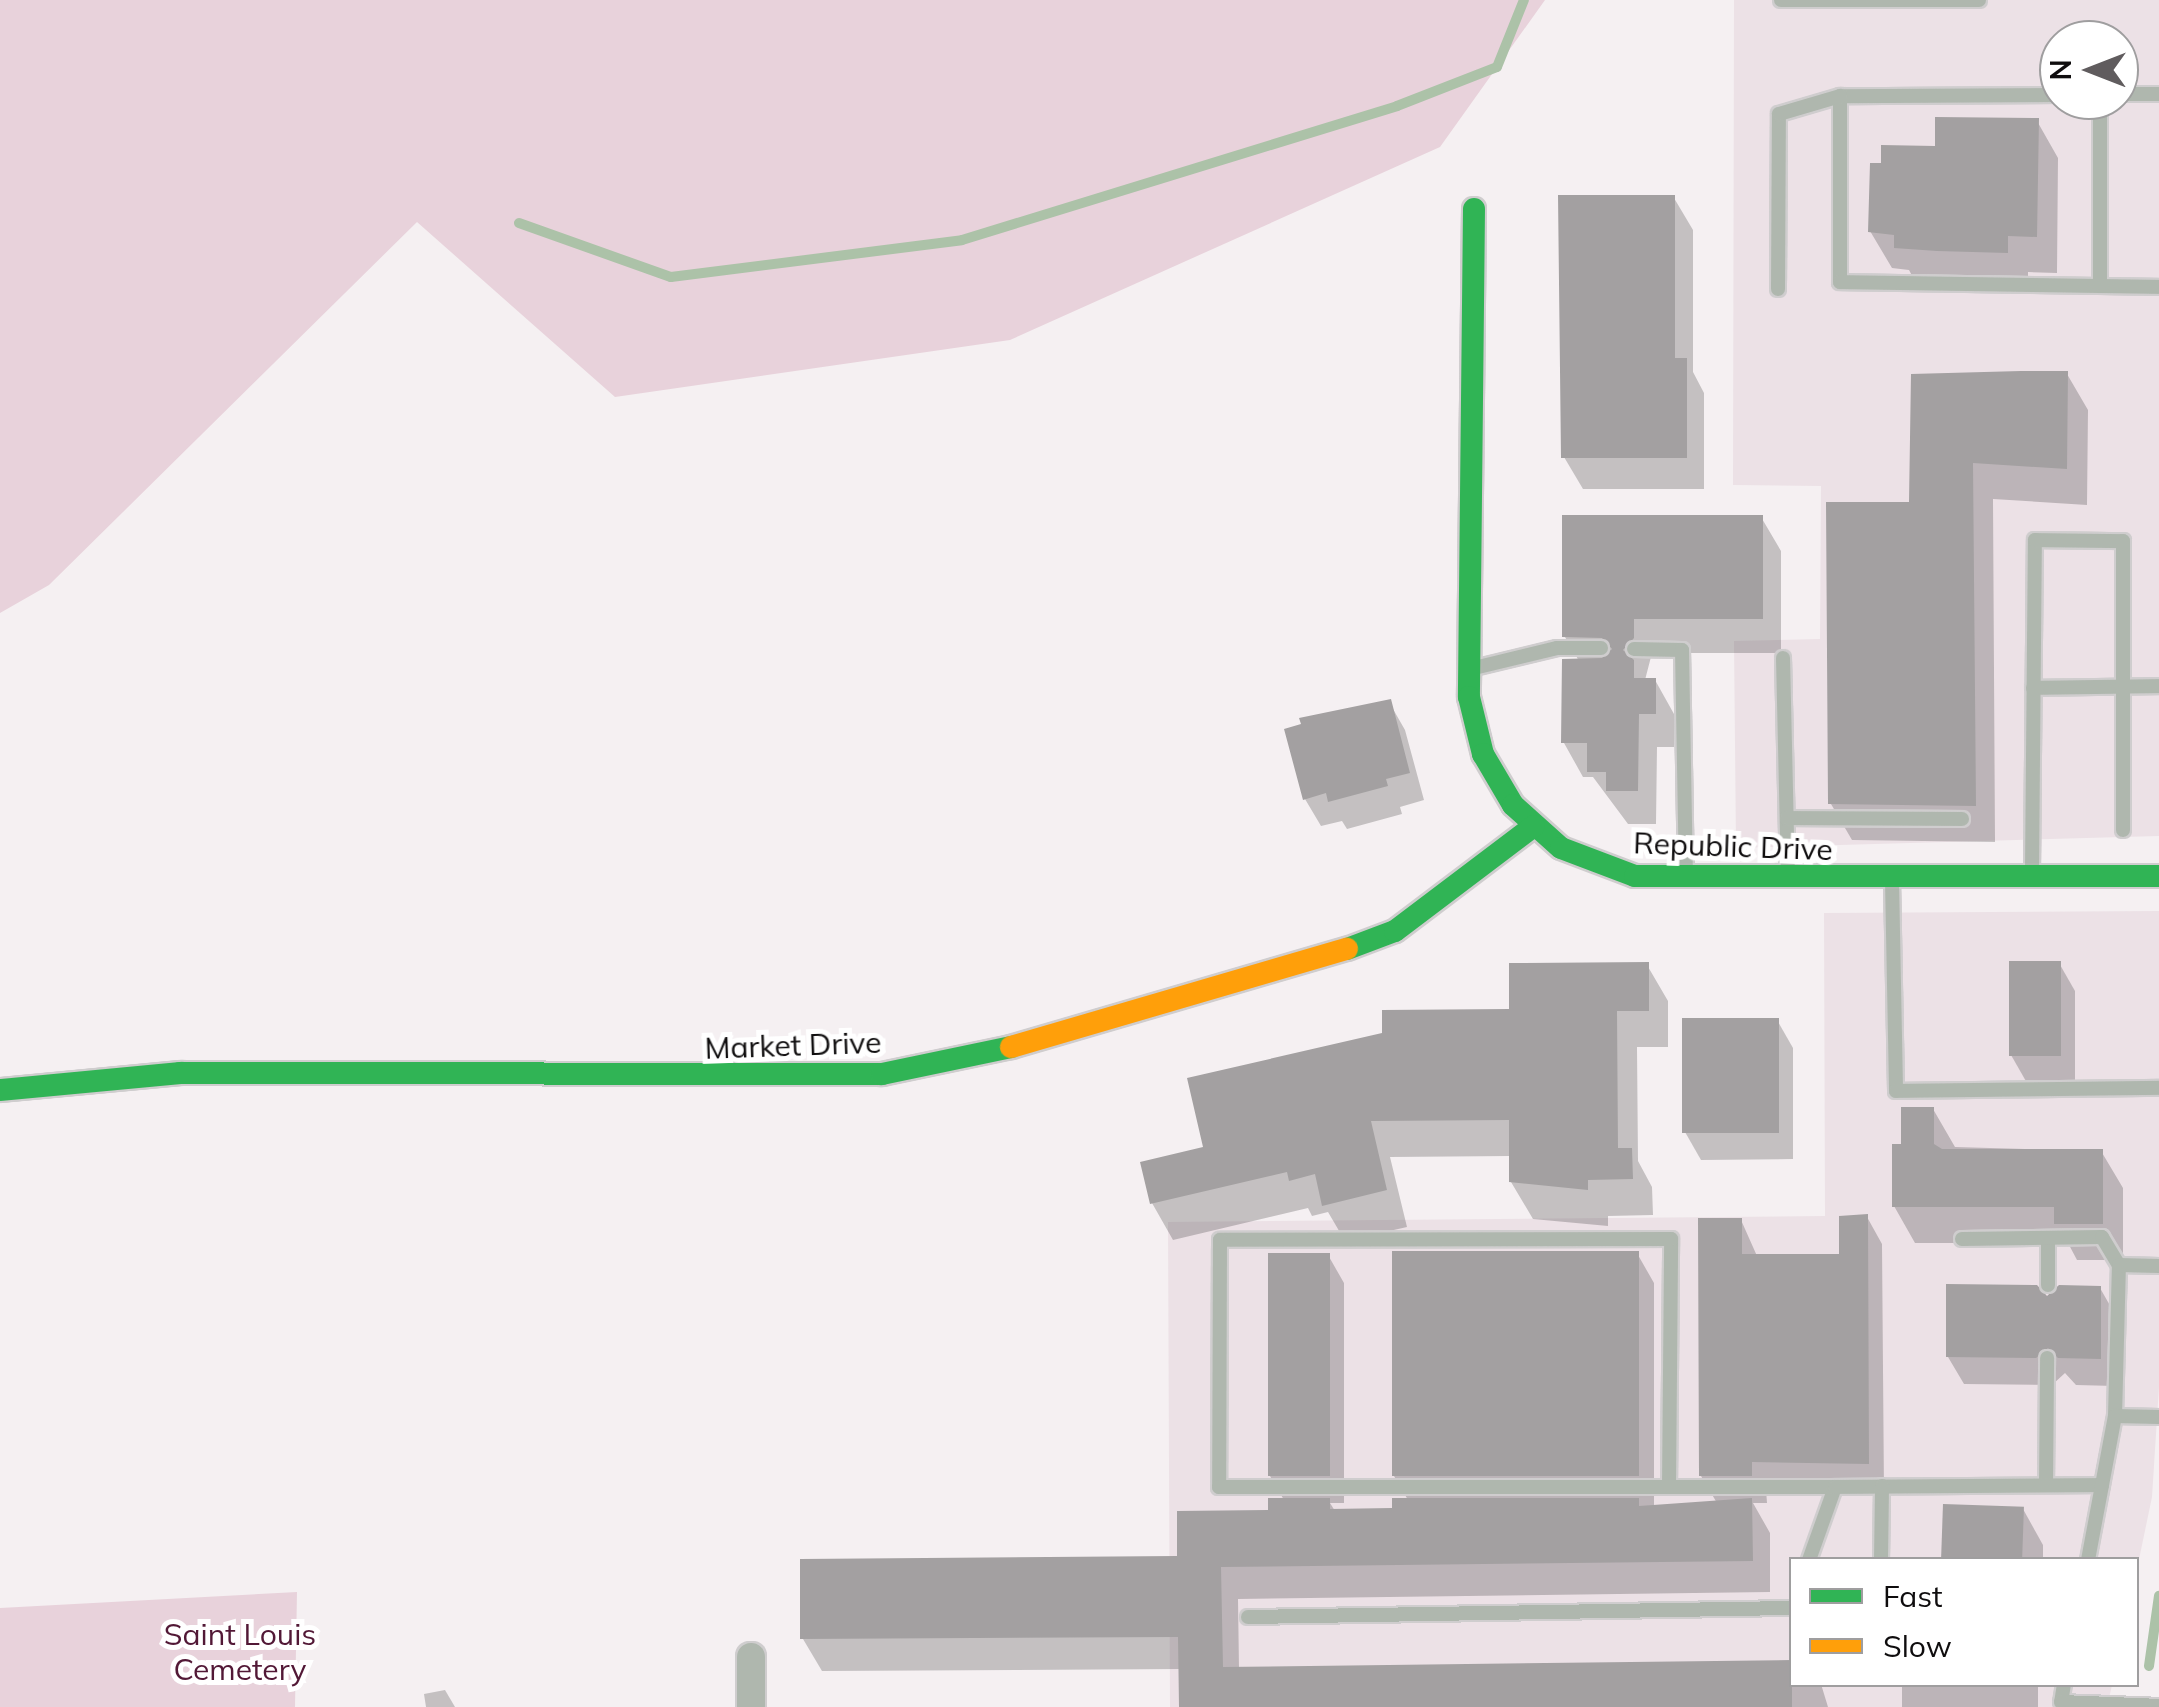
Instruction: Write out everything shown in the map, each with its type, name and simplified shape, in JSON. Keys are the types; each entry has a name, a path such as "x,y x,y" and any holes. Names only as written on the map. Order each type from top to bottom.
{"street":[{"name":"Republic Drive","path":"1474,210 1469,669 1483,754 1498,786 1534,826 1561,848 1608,870 1686,881 2159,876"},
{"name":"Market Drive","path":"0,1090 180,1073 802,1079 928,1066 1367,944 1395,931 1534,826"},
{"path":"750,1657 751,1707"}],"lane":[{"path":"1781,0 1979,0"},
{"path":"1778,289 1779,114 1840,96 2039,95"},
{"path":"1840,96 1840,282 2159,286"},
{"path":"2100,120 2100,286"},
{"path":"2032,878 2035,540 2123,541 2123,830"},
{"path":"1469,669 1557,648 1602,648"},
{"path":"1634,649 1682,650 1686,881"},
{"path":"1784,658 1788,880"},
{"path":"2033,688 2159,686"},
{"path":"1787,818 1962,819"},
{"path":"1892,879 1896,1091 2159,1088"},
{"path":"1962,1239 2102,1237 2120,1265 2115,1416 2089,1557"},
{"path":"2048,1238 2048,1285"},
{"path":"1669,1486 1671,1239 1220,1240 1219,1487 1835,1488 2102,1485"},
{"path":"2120,1265 2159,1266"},
{"path":"2046,1485 2047,1358"},
{"path":"2115,1416 2159,1417"},
{"path":"1881,1557 1882,1486"},
{"path":"1810,1557 1835,1488"},
{"path":"1248,1618 1789,1608"},
{"path":"2063,1687 2060,1702 2159,1706"}],"shaded area":[{"path":"1734,0 2159,0 2159,836 1736,848 1734,641 1820,639 1821,486 1733,485"},
{"path":"2159,911 2159,1387 2152,1497 2139,1559 1789,1557 1789,1687 2112,1687 2107,1707 1170,1707 1168,1222 1825,1216 1824,913"}],"green space":[{"path":"0,0 1545,0 1440,147 1010,340 615,397 417,222 49,585 0,613"},
{"name":"Saint Louis Cemetery","path":"297,1592 295,1707 0,1707 0,1608"}],"building":[{"path":"1935,117 2039,118 2037,237 2008,236 2008,253 1937,251 1894,248 1894,235 1868,232 1870,163 1881,163 1881,145 1935,146"},
{"path":"1558,195 1675,195 1675,358 1687,358 1687,458 1561,458"},
{"path":"2068,371 2067,469 1973,463 1976,806 1828,804 1826,502 1909,502 1911,374"},
{"path":"1562,515 1763,515 1763,619 1634,619 1634,638 1623,650 1634,660 1634,678 1656,678 1656,714 1639,714 1638,791 1606,791 1606,772 1587,772 1587,743 1561,743 1562,659 1602,658 1612,649 1602,638 1562,637"},
{"path":"1391,699 1410,773 1386,779 1388,786 1328,802 1326,793 1303,800 1284,729 1301,724 1299,718"},
{"path":"2009,961 2061,961 2061,1056 2009,1056"},
{"path":"1649,962 1649,1011 1617,1011 1618,1148 1632,1148 1633,1179 1588,1180 1588,1190 1509,1182 1509,1120 1371,1121 1387,1190 1322,1206 1315,1174 1289,1181 1287,1172 1150,1204 1140,1162 1203,1147 1187,1078 1382,1033 1382,1010 1509,1009 1509,963"},
{"path":"1682,1018 1779,1018 1779,1133 1682,1133"},
{"path":"1901,1107 1934,1107 1934,1144 1942,1149 2103,1149 2103,1224 2054,1224 2054,1207 1892,1207 1892,1144 1901,1144"},
{"path":"1868,1214 1869,1464 1752,1462 1752,1476 1699,1476 1698,1218 1742,1218 1742,1254 1839,1254 1839,1216"},
{"path":"1392,1251 1639,1251 1639,1476 1392,1476"},
{"path":"1268,1253 1330,1253 1330,1476 1268,1476"},
{"path":"1946,1284 2037,1285 2047,1296 2059,1285 2101,1286 2101,1359 2058,1358 2048,1348 2036,1358 1946,1357"},
{"path":"1268,1498 1330,1498 1330,1509 1392,1508 1392,1498 1639,1498 1639,1506 1752,1498 1753,1561 1221,1567 1223,1667 1789,1660 1792,1707 1179,1707 1178,1637 800,1639 800,1559 1177,1556 1177,1511 1268,1510"},
{"path":"1943,1504 2024,1507 2022,1557 1941,1557"}],"waterway":[{"path":"519,223 671,277 962,240 1397,106 1497,67 1524,0"},
{"path":"2149,1666 2159,1596"}],"traffic: fast":[{"path":"1474,209 1469,697 1483,754 1513,805 1561,848 1635,876 2159,876"},
{"path":"1347,949 1395,931 1534,826"},
{"path":"0,1090 180,1073 882,1074 1011,1047"}],"traffic: slow":[{"path":"1011,1047 1347,949"}]}
